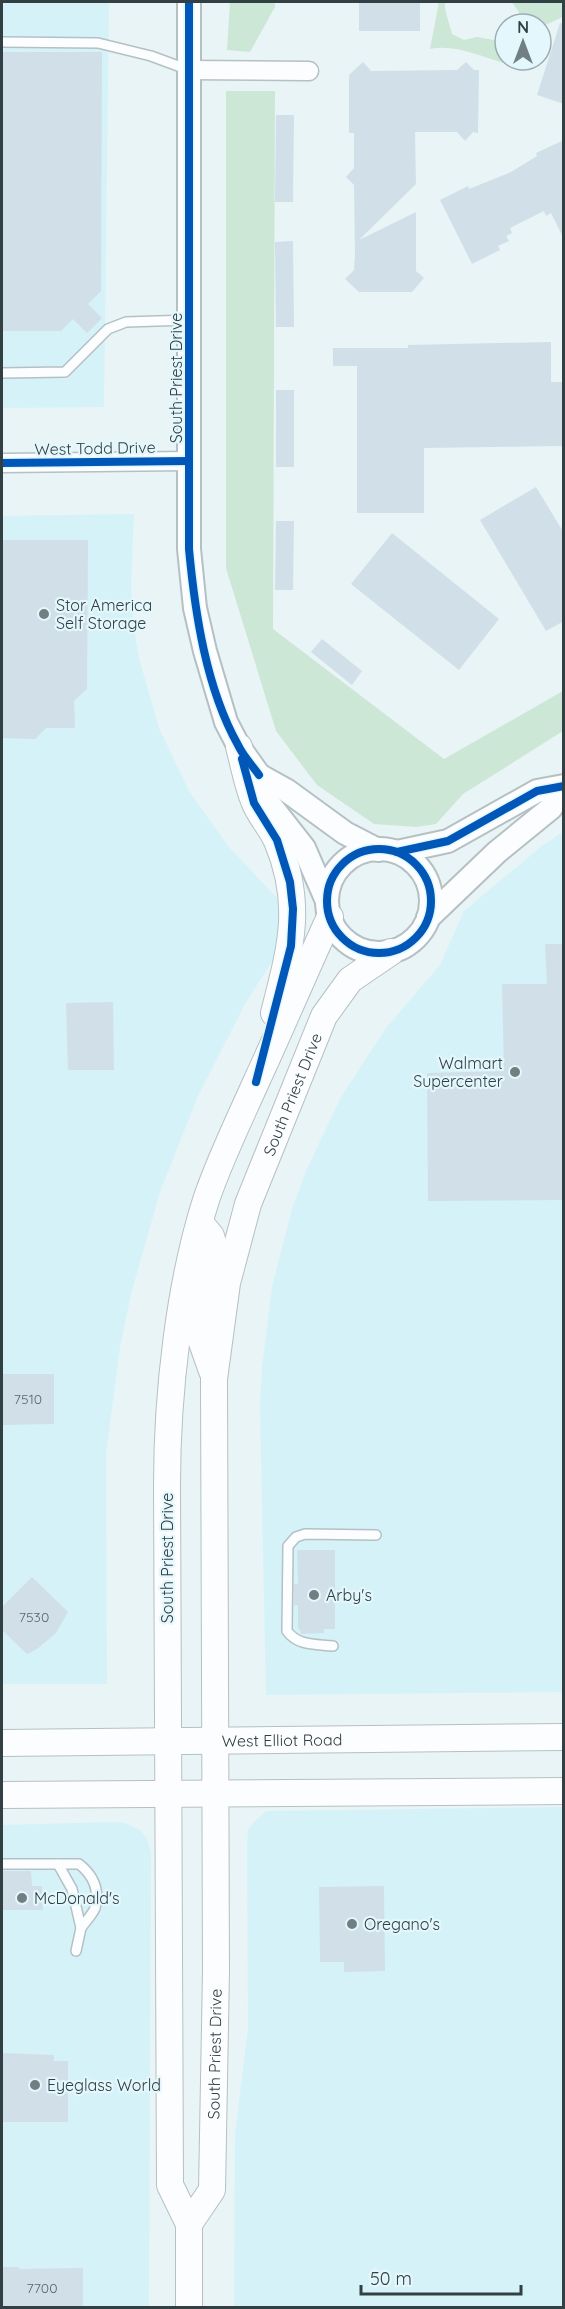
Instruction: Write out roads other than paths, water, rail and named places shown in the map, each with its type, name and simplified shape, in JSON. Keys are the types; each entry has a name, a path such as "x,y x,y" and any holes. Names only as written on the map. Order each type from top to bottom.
{"main road":[{"path":"239,747 254,803 277,840 290,882 293,909 291,946 256,1082"},
{"name":"South Priest Drive","path":"189,2307 189,2224 170,2185 166,1462 169,1412 178,1332 191,1257 200,1223 219,1167 328,909"},
{"name":"South Priest Drive","path":"189,2224 212,2190 216,1792 214,1379 224,1305 236,1246 248,1204 324,1016 350,980 391,952"},
{"path":"200,1223 211,1236 214,1246 212,1271 200,1337 214,1379"},
{"name":"West Elliot Road","path":"2,1743 564,1737"},
{"path":"2,1795 564,1791"}],"street":[{"name":"South Priest Drive","path":"189,2 189,549 195,608 226,722 239,747 259,775 264,797 304,848 328,909"},
{"path":"189,70 309,71"},
{"name":"West Todd Drive","path":"2,463 189,461"},
{"name":"South Priest Drive","path":"259,775 286,790 345,833 387,851"},
{"path":"387,851 411,860 422,872 429,887 431,902 428,918 420,933 407,945 391,952 376,953 354,946 336,931 328,909 330,885 337,871 348,860 362,852 387,851 448,841 537,791 564,786"},
{"path":"428,918 497,852 551,808 564,786"}],"lane":[{"path":"2,42 98,43 151,56 189,70"},
{"path":"2,373 65,372 108,329 126,322 189,320"},
{"path":"333,1646 300,1643 293,1639 287,1631 288,1546 296,1537 305,1534 376,1534"},
{"path":"2,1864 79,1864 91,1874 95,1883 95,1908 81,1928 76,1951"},
{"path":"58,1864 72,1889 81,1928"}],"place":[{"name":"Stor America Self Storage","path":"44,614"},
{"name":"Walmart Supercenter","path":"515,1072"},
{"name":"Arby's","path":"314,1595"},
{"name":"McDonald's","path":"22,1898"},
{"name":"Oregano's","path":"352,1924"},
{"name":"Eyeglass World","path":"35,2085"}]}
